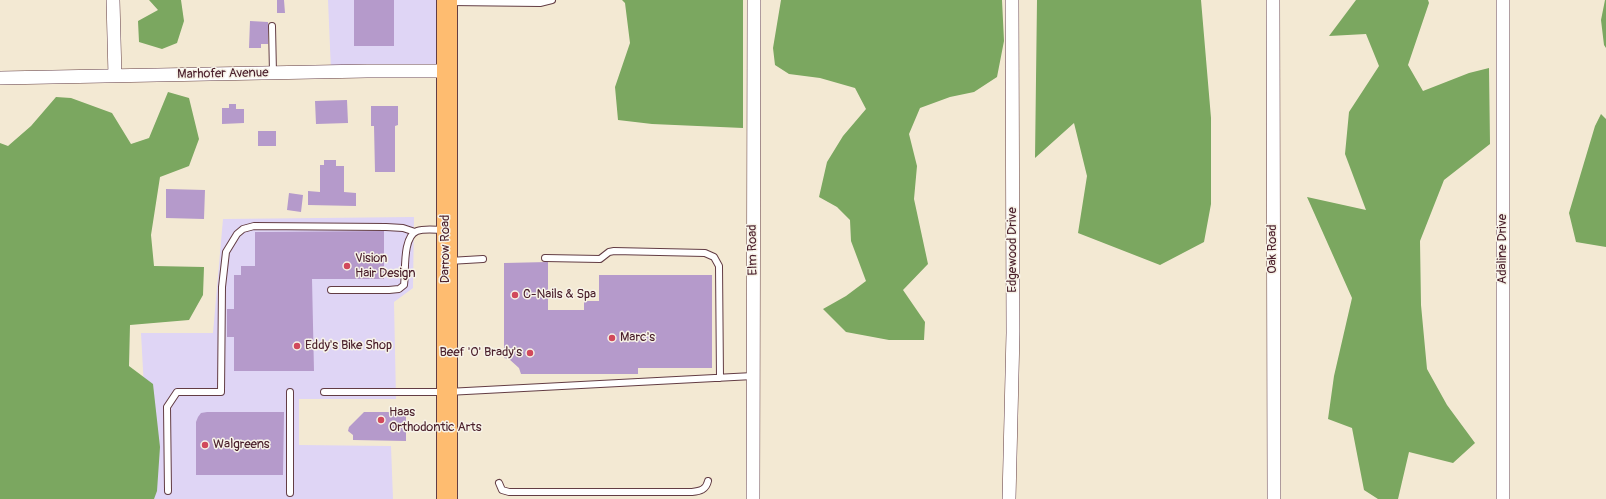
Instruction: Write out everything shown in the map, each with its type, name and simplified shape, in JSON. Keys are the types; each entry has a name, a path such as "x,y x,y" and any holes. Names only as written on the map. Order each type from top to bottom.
{"main road":[{"name":"Darrow Road","path":"446,1 447,499"}],"street":[{"path":"113,0 115,76"},
{"name":"Elm Road","path":"752,499 754,0"},
{"name":"Edgewood Drive","path":"1009,499 1013,332 1012,0"},
{"name":"Oak Road","path":"1273,0 1274,499"},
{"name":"Adaline Drive","path":"1503,499 1504,0"},
{"name":"Marhofer Avenue","path":"0,78 367,70 446,71"}],"lane":[{"path":"446,1 540,2 552,0"},
{"path":"272,26 273,73"},
{"path":"168,491 167,407 177,392 221,392 222,287 226,252 237,234 244,229 254,226 386,227 403,228 415,232 425,230 446,230"},
{"path":"332,290 380,291 399,289 404,285 406,249 410,238 415,232"},
{"path":"545,258 600,259 609,252 614,251 706,253 710,255 719,266 720,378"},
{"path":"446,261 483,259"},
{"path":"324,392 447,392 753,376"},
{"path":"290,392 290,493"},
{"path":"499,483 502,490 509,492 692,492 702,490 707,487 708,481"}],"shaded area":[{"path":"328,0 448,0 452,73 331,71"},
{"path":"414,217 413,288 394,302 396,399 299,399 299,445 391,446 393,499 150,499 141,333 213,333 223,219"}],"green space":[{"path":"149,0 181,0 184,21 177,43 162,49 139,42 138,21 158,10"},
{"path":"622,0 743,0 743,128 652,124 618,120 615,87 630,43 625,3"},
{"path":"781,0 1002,0 1004,41 997,77 974,92 950,97 920,108 909,134 917,166 914,199 928,264 903,290 925,322 924,340 889,340 846,332 823,309 846,296 866,281 851,241 850,220 837,207 819,197 827,162 843,136 866,109 855,88 820,78 789,74 775,65 773,48"},
{"path":"1037,0 1201,0 1211,118 1211,204 1204,242 1160,265 1078,233 1087,176 1074,123 1035,158"},
{"path":"1356,0 1428,0 1429,3 1408,65 1423,91 1469,73 1489,68 1490,144 1444,180 1420,241 1421,305 1427,369 1447,405 1475,443 1453,463 1409,452 1398,499 1378,499 1364,490 1352,428 1328,419 1334,376 1352,298 1307,197 1366,210 1345,154 1349,112 1379,66 1366,34 1329,36"},
{"path":"1605,0 1606,48 1604,45 1601,20"},
{"path":"168,92 189,98 199,139 189,166 160,177 151,235 154,266 204,267 203,295 189,320 130,325 129,366 153,384 160,447 157,491 154,499 0,499 0,143 8,146 31,126 56,97 71,98 112,113 131,144 149,138"},
{"path":"1601,114 1606,119 1606,247 1576,242 1569,213 1595,126"}],"building":[{"path":"277,0 284,0 285,13 277,13"},
{"path":"354,0 394,0 394,46 354,46"},
{"path":"250,21 268,22 268,44 261,44 261,48 249,48"},
{"path":"347,100 348,123 316,124 315,101"},
{"path":"229,104 236,104 236,109 244,109 244,123 222,124 222,108 229,108"},
{"path":"371,106 398,106 398,125 395,126 395,172 375,172 374,126 371,126"},
{"path":"258,131 276,131 276,146 258,146"},
{"path":"324,160 336,160 336,166 344,166 344,192 356,193 356,206 308,205 308,191 320,192 320,165 324,165"},
{"path":"166,189 205,190 204,219 166,218"},
{"path":"289,193 303,195 301,212 287,210"},
{"path":"384,231 384,279 312,279 314,371 234,371 234,337 227,337 227,309 234,309 234,275 241,275 241,266 255,266 255,232"},
{"path":"548,262 548,310 584,310 584,301 599,301 599,275 712,275 712,368 638,368 638,374 521,374 519,368 509,359 504,358 504,263"},
{"name":"Walgreens","path":"284,412 283,475 196,475 196,422 201,413"},
{"name":"Haas Orthodontic Arts","path":"364,412 406,412 406,441 353,440 353,435 348,431 349,427"}],"place":[{"name":"Vision Hair Design","path":"347,266"},
{"name":"C-Nails & Spa","path":"515,295"},
{"name":"Marc's","path":"612,338"},
{"name":"Eddy's Bike Shop","path":"297,346"},
{"name":"Beef 'O' Brady's","path":"530,353"},
{"name":"Haas Orthodontic Arts","path":"381,420"},
{"name":"Walgreens","path":"205,445"}]}
